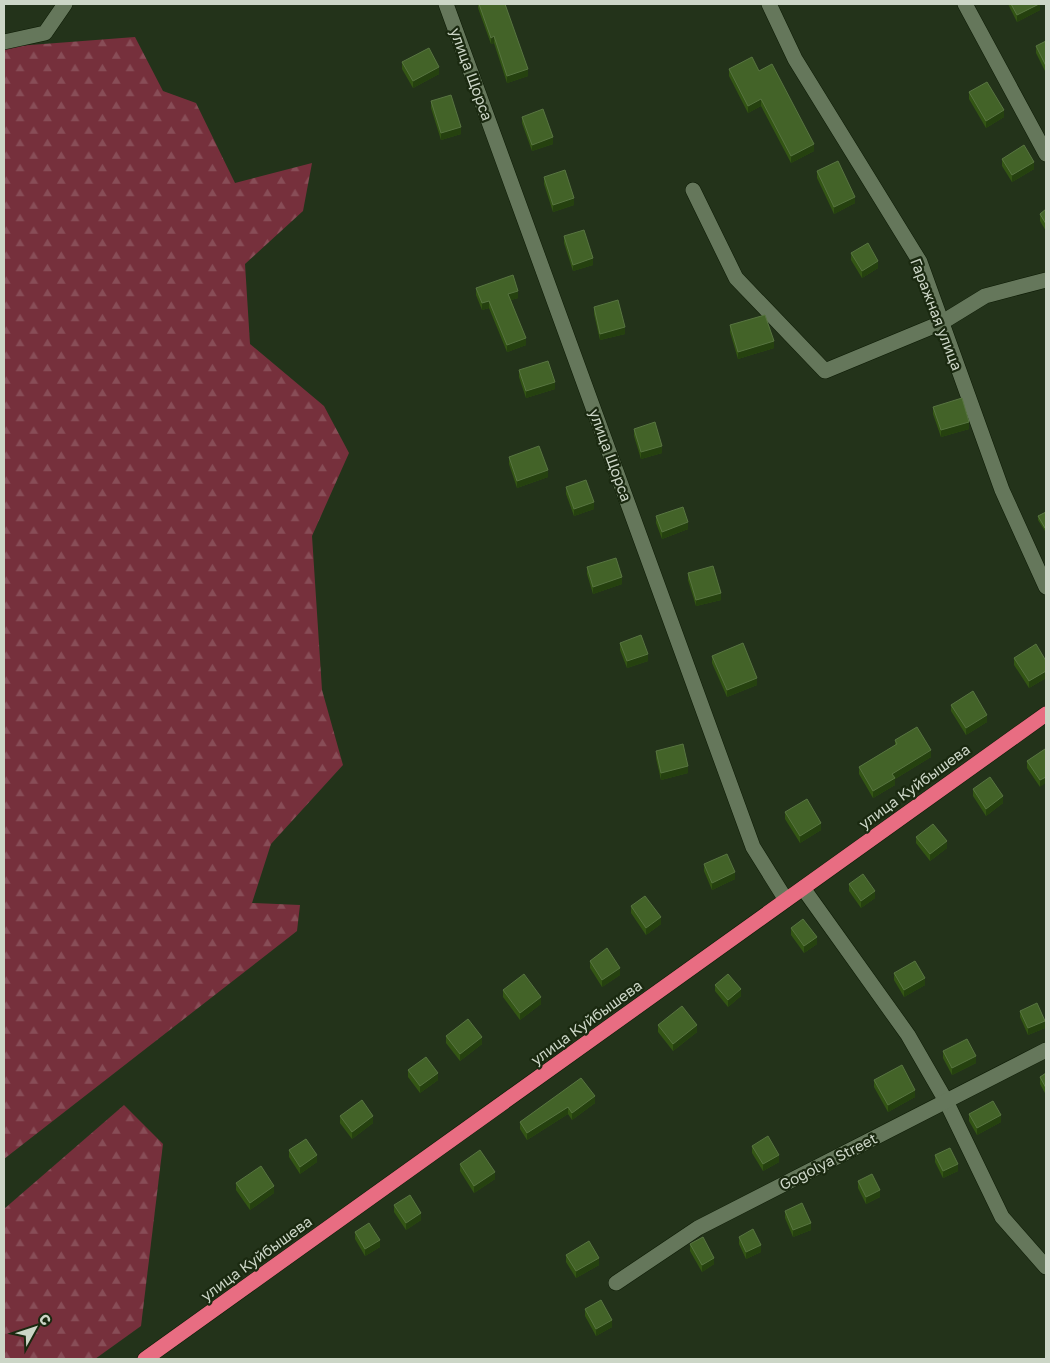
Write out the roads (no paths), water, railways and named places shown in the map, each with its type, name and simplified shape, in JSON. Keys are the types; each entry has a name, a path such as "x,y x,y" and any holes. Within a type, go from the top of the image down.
{"highway":[{"name":"улица Куйбышева","path":"146,1359 1046,714"}],"street":[{"path":"4,42 44,33 65,4"},
{"name":"улица Щорса","path":"446,4 753,847 786,900"},
{"name":"Гаражная улица","path":"769,4 795,59 920,262 1002,490 1046,587"},
{"path":"965,4 1046,154"},
{"path":"693,190 736,278 825,371 941,323 985,296 1046,280"},
{"path":"803,888 908,1034 946,1101 1002,1217 1046,1267"},
{"name":"Gogolya Street","path":"616,1283 698,1228 1046,1050"}]}
